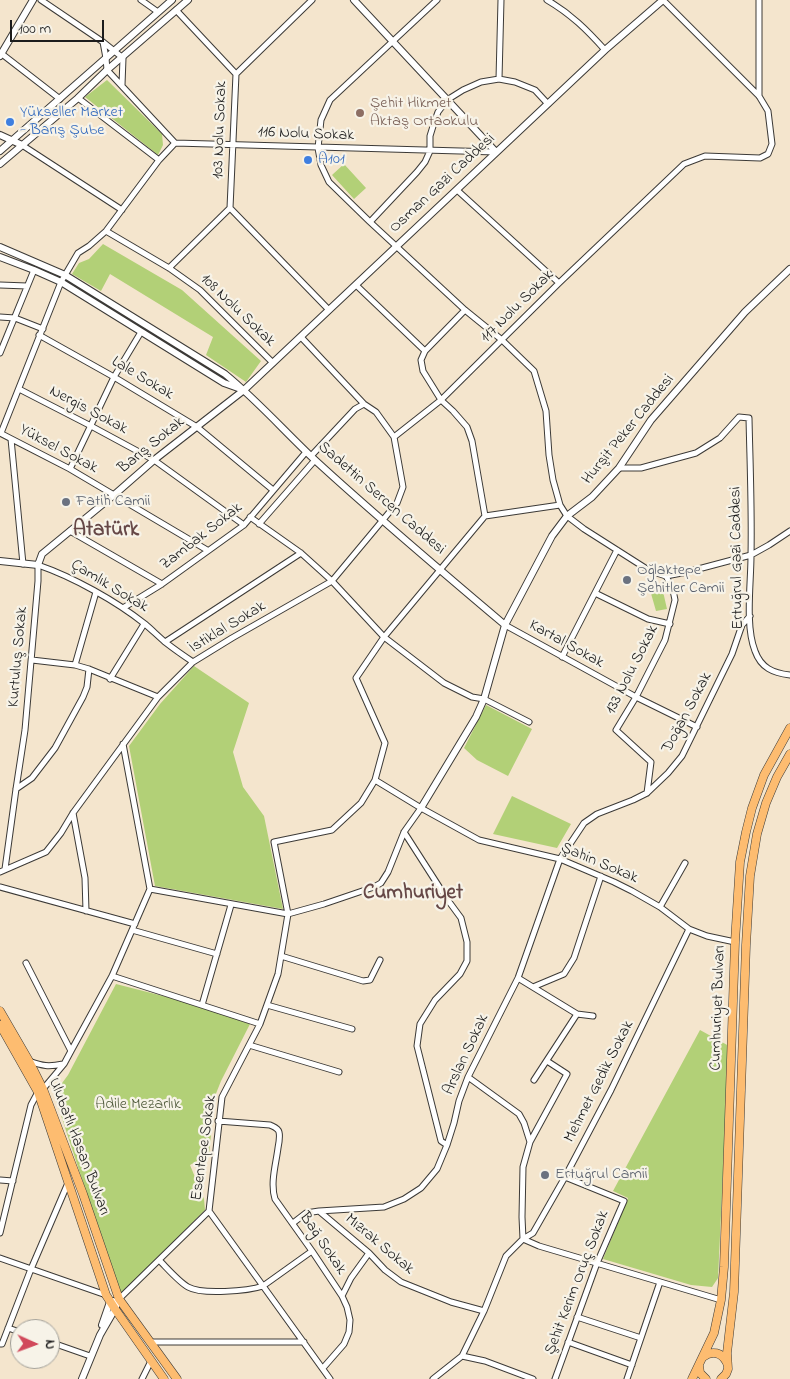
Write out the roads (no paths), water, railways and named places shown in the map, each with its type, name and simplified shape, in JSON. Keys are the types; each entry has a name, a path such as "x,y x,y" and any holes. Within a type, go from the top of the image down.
{"main road":[{"name":"Cumhuriyet Bulvarı","path":"692,1379 714,1333 721,1300 724,1267 735,942 740,869 752,808 764,775 790,728"},
{"name":"Cumhuriyet Bulvarı","path":"728,1364 727,1353 734,1292 750,876 757,834 766,803 777,777 790,754"},
{"name":"Ulubatlı Hasan Bulvarı","path":"0,1011 29,1061 83,1194 119,1299 177,1379"},
{"name":"Ulubatlı Hasan Bulvarı","path":"0,1025 40,1091 68,1183 108,1298 164,1379"},
{"path":"706,1379 700,1373 701,1361 710,1353 719,1353 726,1359 728,1364 726,1374 721,1379"}],"street":[{"path":"33,0 3,42 1,55 60,100"},
{"path":"41,0 103,42 123,58"},
{"path":"141,0 158,12"},
{"path":"0,152 172,0"},
{"path":"0,164 78,98 107,70 188,0"},
{"name":"103 Nolu Sokak","path":"230,208 236,74 312,0"},
{"path":"354,0 496,152"},
{"path":"437,0 330,100 320,120 318,148 321,165 329,182 465,310 502,340 534,371 546,411 553,480 560,505 566,516 650,571 666,576 751,555 790,531"},
{"path":"499,79 501,0"},
{"path":"548,0 583,25 605,50"},
{"path":"663,0 759,96"},
{"name":"Osman Gazi Caddesi","path":"244,390 605,50 663,0"},
{"path":"759,0 759,96"},
{"path":"176,10 236,74"},
{"path":"0,433 61,282 78,253 106,231 159,160 175,144 107,70 103,42"},
{"path":"122,85 123,58"},
{"path":"370,222 425,162 430,151 430,136 434,123 438,112 447,100 469,87 499,79 515,82 535,90 548,104"},
{"name":"117 Nolu Sokak","path":"394,437 441,400 559,283 684,164 705,156 760,158 768,154 772,144 768,111 759,96"},
{"path":"78,98 159,160"},
{"path":"0,135 22,146 122,210"},
{"name":"116 Nolu Sokak","path":"175,144 496,152"},
{"path":"457,190 559,283"},
{"path":"169,268 230,208 329,310"},
{"name":"108 Nolu Sokak","path":"106,231 169,268 200,290 273,363"},
{"name":"Sadettin Sercen Caddesi","path":"0,247 65,275 225,374 244,390 310,456 504,625"},
{"name":"Sadettin Sercen Caddesi","path":"0,257 61,282 224,383 244,390"},
{"path":"0,353 34,270"},
{"name":"Hurşit Peker Caddesi","path":"421,808 476,717 484,699 504,625 552,536 566,516 592,498 619,468 651,420 745,312 790,270"},
{"path":"0,285 27,286"},
{"path":"356,285 425,351"},
{"path":"465,310 425,351 422,360 423,370 441,400 454,411 467,427 472,440 484,516"},
{"path":"0,317 15,318 42,329"},
{"path":"70,470 114,376 141,332"},
{"name":"Lale Sokak","path":"39,336 114,376 197,427 274,490"},
{"path":"301,337 364,404 376,412 394,437 403,487 396,503 332,581"},
{"name":"Nergis Sokak","path":"19,389 154,460 244,525"},
{"name":"Barış Sokak","path":"38,565 42,554 154,460 244,390"},
{"path":"310,456 355,410 364,404"},
{"name":"Ertuğrul Gazi Caddesi","path":"619,468 641,468 696,452 720,438 738,417 749,418 750,616 752,639 755,651 767,669 779,674 790,675"},
{"name":"Yüksel Sokak","path":"0,433 70,470 207,550"},
{"path":"11,439 23,564"},
{"name":"Zambak Sokak","path":"122,608 162,584 244,525 274,490 310,456"},
{"name":"Zambak Sokak","path":"259,524 310,456"},
{"path":"288,914 274,842 332,830 361,803 375,780 385,744 356,678 384,636 484,516 560,505"},
{"path":"250,517 301,554 332,581 384,636 444,683 472,697 484,699 529,722"},
{"path":"70,531 162,584"},
{"path":"562,657 617,550"},
{"path":"165,642 301,554"},
{"name":"Çamlık Sokak","path":"0,561 38,565 55,571 96,592 122,608 193,662"},
{"name":"Kurtuluş Sokak","path":"3,871 25,730 38,565"},
{"name":"133 Nolu Sokak","path":"647,792 651,762 616,730 636,697 665,640 675,600 673,590 666,576"},
{"name":"İstiklal Sokak","path":"3,871 46,852 61,833 72,813 158,697 193,662 332,581"},
{"path":"75,665 96,592"},
{"path":"595,593 648,619 670,624"},
{"name":"Doğan Sokak","path":"560,859 584,823 597,814 633,800 647,792 682,756 732,654 742,625 750,616"},
{"path":"110,678 144,624"},
{"name":"Kartal Sokak","path":"504,625 636,697 697,727"},
{"path":"32,660 75,665 89,669 158,697"},
{"path":"16,789 32,778 55,748 83,697 87,687 89,669"},
{"path":"0,1233 32,1104 40,1091 64,1064 71,1052 112,976 150,890 123,744"},
{"name":"Şahin Sokak","path":"375,780 479,840 560,859 632,891 660,907 689,929 707,936 735,942"},
{"path":"150,890 288,914 324,904 381,883 388,872 404,832 421,808"},
{"path":"72,813 85,878 86,911"},
{"path":"404,832 461,918 468,942 467,961 460,974 435,1000 420,1024 417,1046 441,1140 447,1145"},
{"name":"Arslan Sokak","path":"319,1211 384,1207 404,1199 421,1188 437,1170 454,1123 458,1101 468,1077 518,978 560,859"},
{"path":"660,907 685,863"},
{"path":"533,987 564,974 574,958 601,876"},
{"path":"0,887 134,924"},
{"path":"202,1005 231,905"},
{"name":"Esentepe Sokak","path":"119,1299 209,1212 222,1097 260,1024 267,1005 278,974 288,914"},
{"name":"Mehmet Gedik Sokak","path":"462,1356 484,1311 506,1256 522,1238 533,1232 565,1177 689,929"},
{"path":"132,930 217,954"},
{"path":"281,956 363,981 370,980 380,960"},
{"path":"26,963 71,1052"},
{"path":"112,976 260,1024"},
{"path":"518,978 577,1014 593,1016"},
{"path":"267,1005 352,1029"},
{"path":"534,1080 577,1014"},
{"path":"249,1045 339,1072"},
{"path":"547,1060 567,1074 530,1142 524,1167 522,1238 539,1246 721,1300"},
{"path":"29,1061 48,1067 64,1064"},
{"path":"468,1077 519,1114 530,1142"},
{"name":"Bağ Sokak","path":"218,1121 270,1125 279,1132 273,1183 275,1199 342,1296 350,1320 349,1332 344,1344 322,1368"},
{"name":"Şehit Kerim Oruç Sokak","path":"555,1379 597,1263 624,1201 565,1177"},
{"path":"0,1180 13,1181"},
{"path":"1,1344 68,1183"},
{"path":"293,1223 306,1213 319,1211"},
{"name":"Mızrak Sokak","path":"319,1211 401,1282 451,1302 484,1311"},
{"path":"209,1212 330,1379"},
{"path":"159,1260 188,1287 205,1292 254,1289 263,1286 312,1251"},
{"path":"342,1296 351,1278 369,1253"},
{"path":"0,1258 108,1298 119,1299 90,1356 82,1379"},
{"path":"628,1379 660,1282"},
{"path":"100,1335 108,1298"},
{"path":"577,1316 641,1338"},
{"path":"149,1342 304,1342"},
{"path":"568,1342 632,1364"},
{"path":"60,1346 90,1356"},
{"path":"433,1379 462,1356 486,1361 533,1379"},
{"path":"142,1379 151,1361"}],"place":[{"name":"Şehit Hikmet Aktaş Ortaokulu","path":"360,113"},
{"name":"Yükseller Market - Barış Şube","path":"10,122"},
{"name":"A101","path":"308,160"},
{"name":"Fatih Camii","path":"66,502"},
{"name":"Oğlaktepe Şehitler Camii","path":"627,580"},
{"name":"Ertuğrul Camii","path":"545,1175"}],"district":[{"name":"Atatürk","path":"106,532"},
{"name":"Cumhuriyet","path":"413,895"}],"park label":[{"name":"Adile Mezarlık","path":"138,1105"}]}
